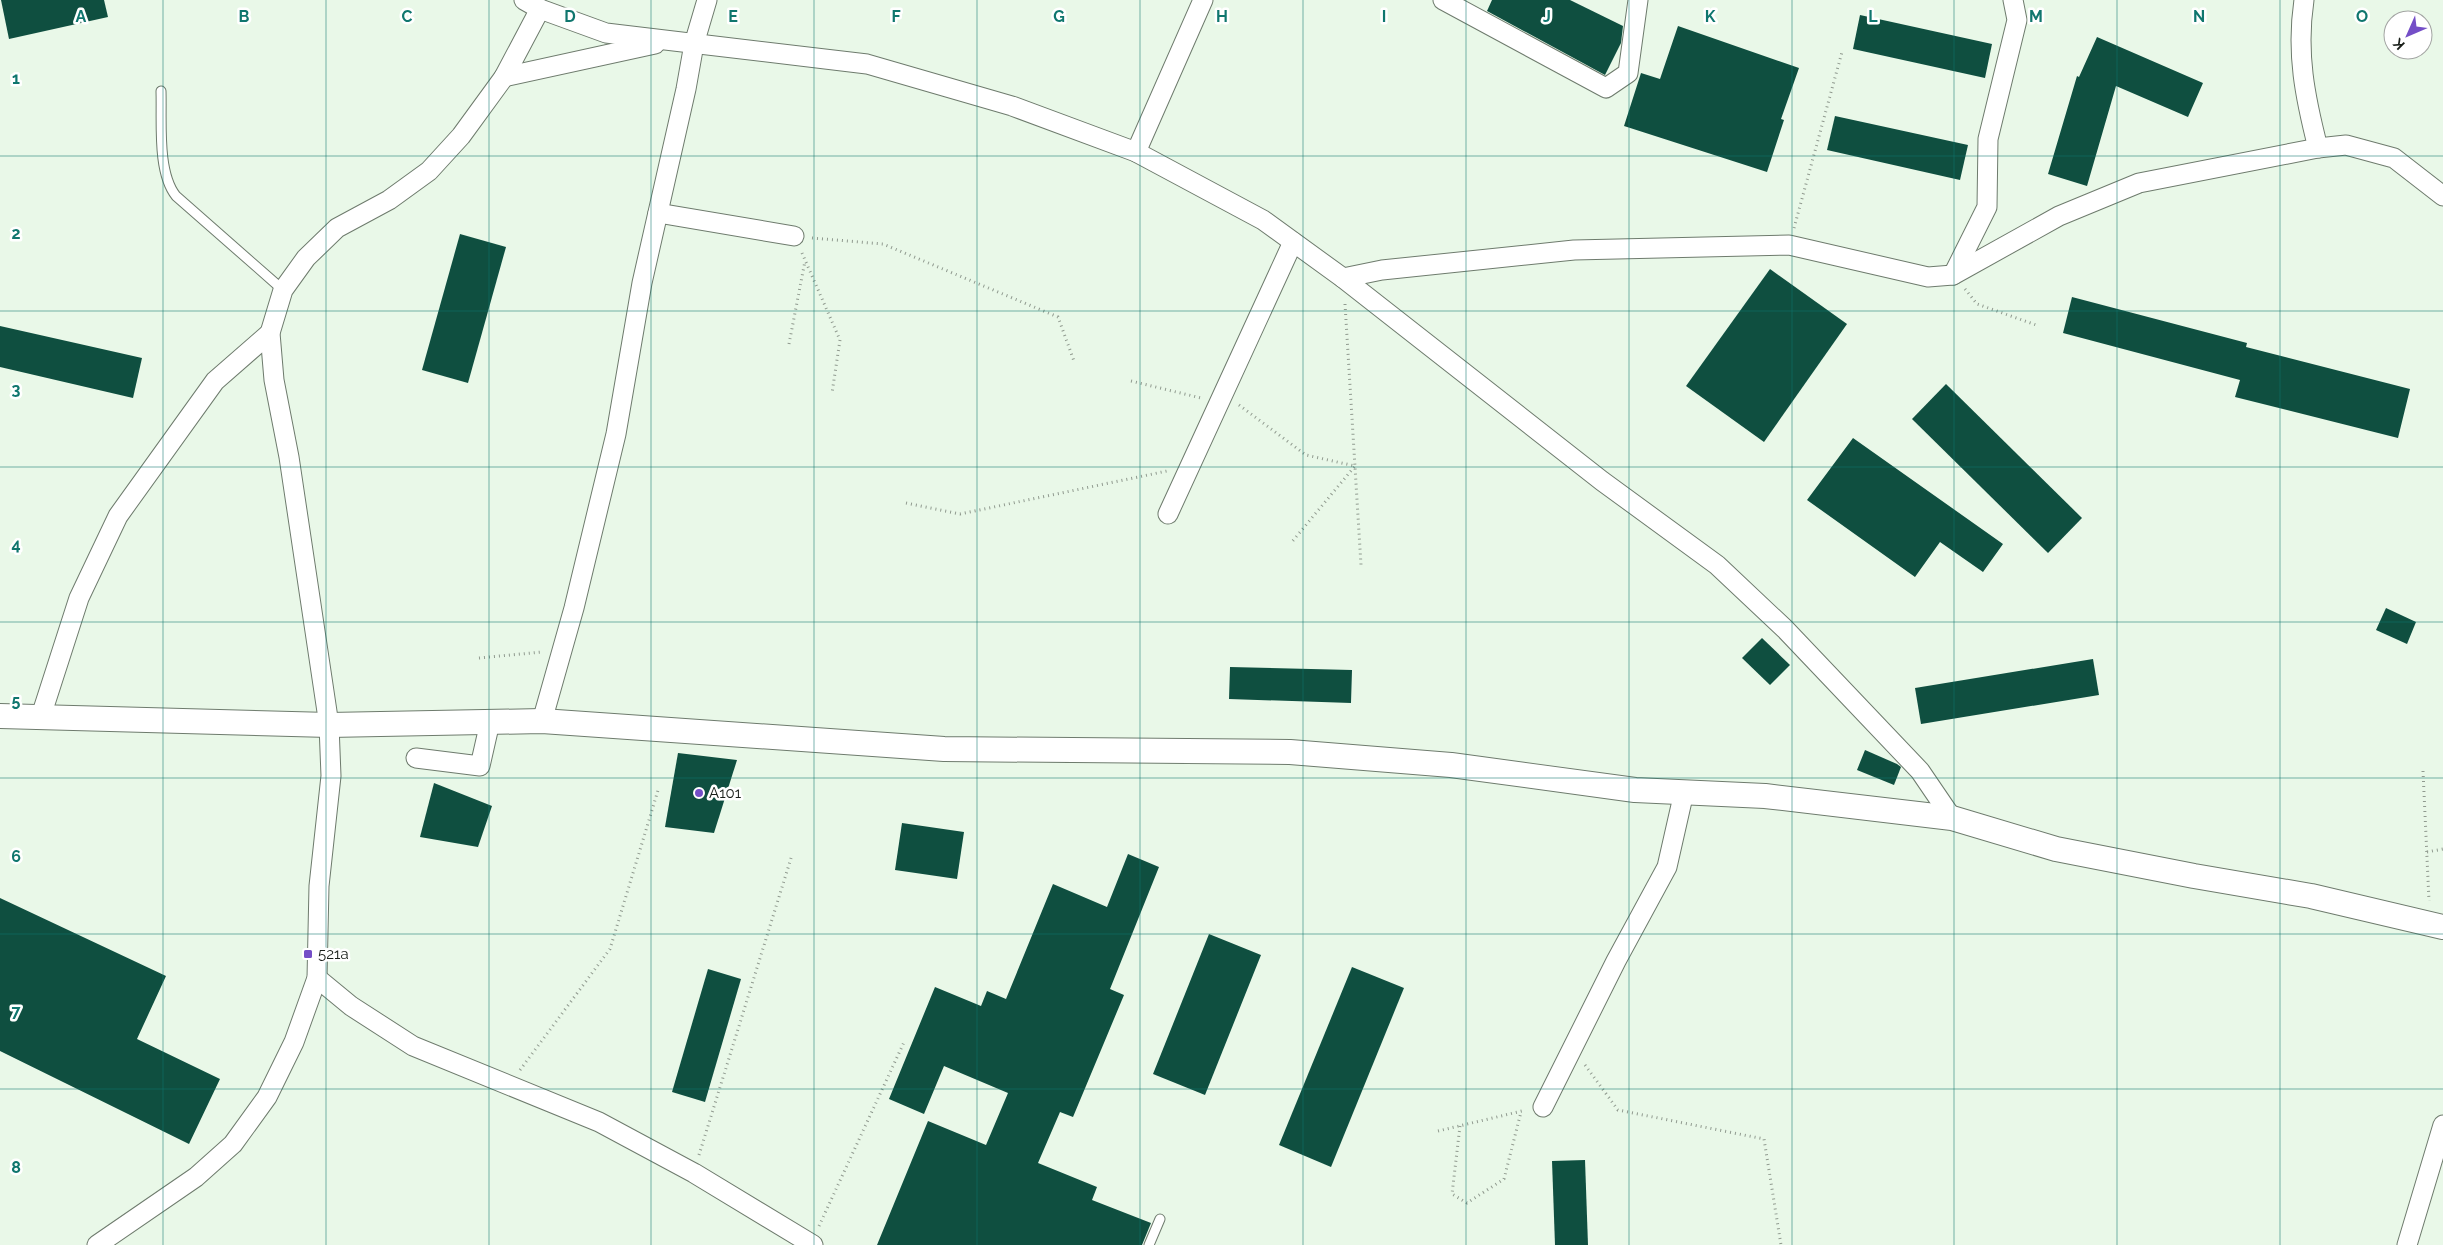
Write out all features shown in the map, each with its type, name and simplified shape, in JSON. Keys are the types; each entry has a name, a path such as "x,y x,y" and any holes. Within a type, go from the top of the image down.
{"street":[{"path":"542,721 562,650 616,434 642,283 694,44 707,0"},
{"path":"1136,152 1203,0"},
{"path":"1443,0 1606,88 1628,73 1638,0"},
{"path":"1953,275 1987,207 1988,139 2017,20 2014,0"},
{"path":"2304,0 2300,28 2304,92 2318,148"},
{"path":"97,1245 196,1176 233,1144 267,1097 294,1042 317,978 319,886 331,776 329,725 289,458 274,380 270,333 283,290 306,258 337,228 389,200 429,171 461,136 504,77 532,5 606,33 867,64 1012,106 1136,152 1264,220 1343,278 1602,481 1717,565 1785,629 1920,771 1952,818"},
{"path":"504,77 668,41"},
{"path":"1343,278 1382,270 1574,250 1790,245 1928,277 1953,275 2059,216 2139,183 2318,148 2346,145 2394,158 2443,196"},
{"path":"658,214 794,236"},
{"path":"1168,514 1293,242"},
{"path":"41,716 79,598 118,516 215,381 270,333"},
{"path":"0,716 329,725 542,721 944,749 1290,752 1451,765 1634,790 1765,796 1952,818 2056,849 2310,896 2436,926"},
{"path":"416,758 480,766 490,722"},
{"path":"1543,1107 1667,866 1684,792"},
{"path":"317,978 351,1006 413,1046 599,1122 694,1173 812,1244"},
{"path":"2407,1245 2443,1124"}],"lane":[{"path":"161,91 165,172 170,189 283,290"},
{"path":"1150,1245 1160,1219"}],"path":[{"path":"1790,245 1842,52"},
{"path":"832,394 840,340 794,236 883,244 1058,317 1074,361"},
{"path":"789,344 805,260"},
{"path":"1953,275 1978,304 2039,326"},
{"path":"1343,278 1361,564"},
{"path":"1131,381 1221,398 1306,455 1355,466"},
{"path":"1291,544 1355,466"},
{"path":"906,503 960,514 1189,467"},
{"path":"479,658 562,650"},
{"path":"2423,770 2427,852 2436,926"},
{"path":"509,1085 610,949 659,788"},
{"path":"2427,852 2443,849"},
{"path":"694,1173 792,855"},
{"path":"812,1244 905,1040"},
{"path":"1572,1048 1618,1110 1764,1139 1781,1245"},
{"path":"1438,1131 1543,1107"},
{"path":"1460,1126 1452,1194 1467,1203 1504,1179 1521,1112"}],"building":[{"path":"1,0 104,0 108,17 9,39"},
{"path":"1492,0 1570,0 1623,26 1621,43 1605,75 1487,11"},
{"path":"1860,15 1992,44 1985,78 1853,49"},
{"path":"1678,26 1799,68 1781,119 1784,120 1767,172 1624,126 1641,73 1660,79"},
{"path":"2097,37 2203,83 2188,117 2116,86 2087,186 2048,174 2077,76 2079,77"},
{"path":"1835,116 1968,145 1960,180 1827,150"},
{"path":"460,234 506,247 468,383 422,370"},
{"path":"1770,269 1847,324 1764,442 1686,386"},
{"path":"2072,297 2247,343 2246,347 2410,389 2398,438 2235,397 2240,380 2063,333"},
{"path":"0,326 142,358 133,398 0,367"},
{"path":"1946,384 2082,518 2048,553 1912,419"},
{"path":"1853,438 2003,544 1983,572 1940,542 1915,577 1807,500"},
{"path":"2386,608 2416,622 2407,644 2376,630"},
{"path":"1762,638 1790,665 1770,685 1742,658"},
{"path":"2093,659 2099,695 1921,724 1915,688"},
{"path":"1230,667 1352,670 1351,703 1229,699"},
{"path":"1865,750 1901,767 1894,785 1857,770"},
{"name":"A101","path":"678,753 737,760 714,833 665,827"},
{"path":"434,783 492,806 478,847 420,837"},
{"path":"902,823 964,832 957,879 895,870"},
{"path":"1128,854 1159,867 1110,989 1124,995 1073,1117 1060,1112 1038,1163 1097,1187 1092,1200 1151,1223 1142,1245 877,1245 928,1121 986,1145 1008,1093 944,1066 924,1114 889,1099 935,987 981,1006 987,991 1006,999 1053,884 1107,907"},
{"path":"0,898 166,976 137,1039 220,1079 189,1144 0,1051"},
{"path":"1209,934 1261,955 1205,1095 1153,1074"},
{"path":"1352,967 1404,988 1331,1167 1279,1145"},
{"path":"708,969 741,979 705,1102 672,1092"},
{"path":"1585,1160 1588,1245 1555,1245 1552,1161"}],"place":[{"name":"A101","path":"699,793"},
{"name":"521a","path":"308,954"}]}
